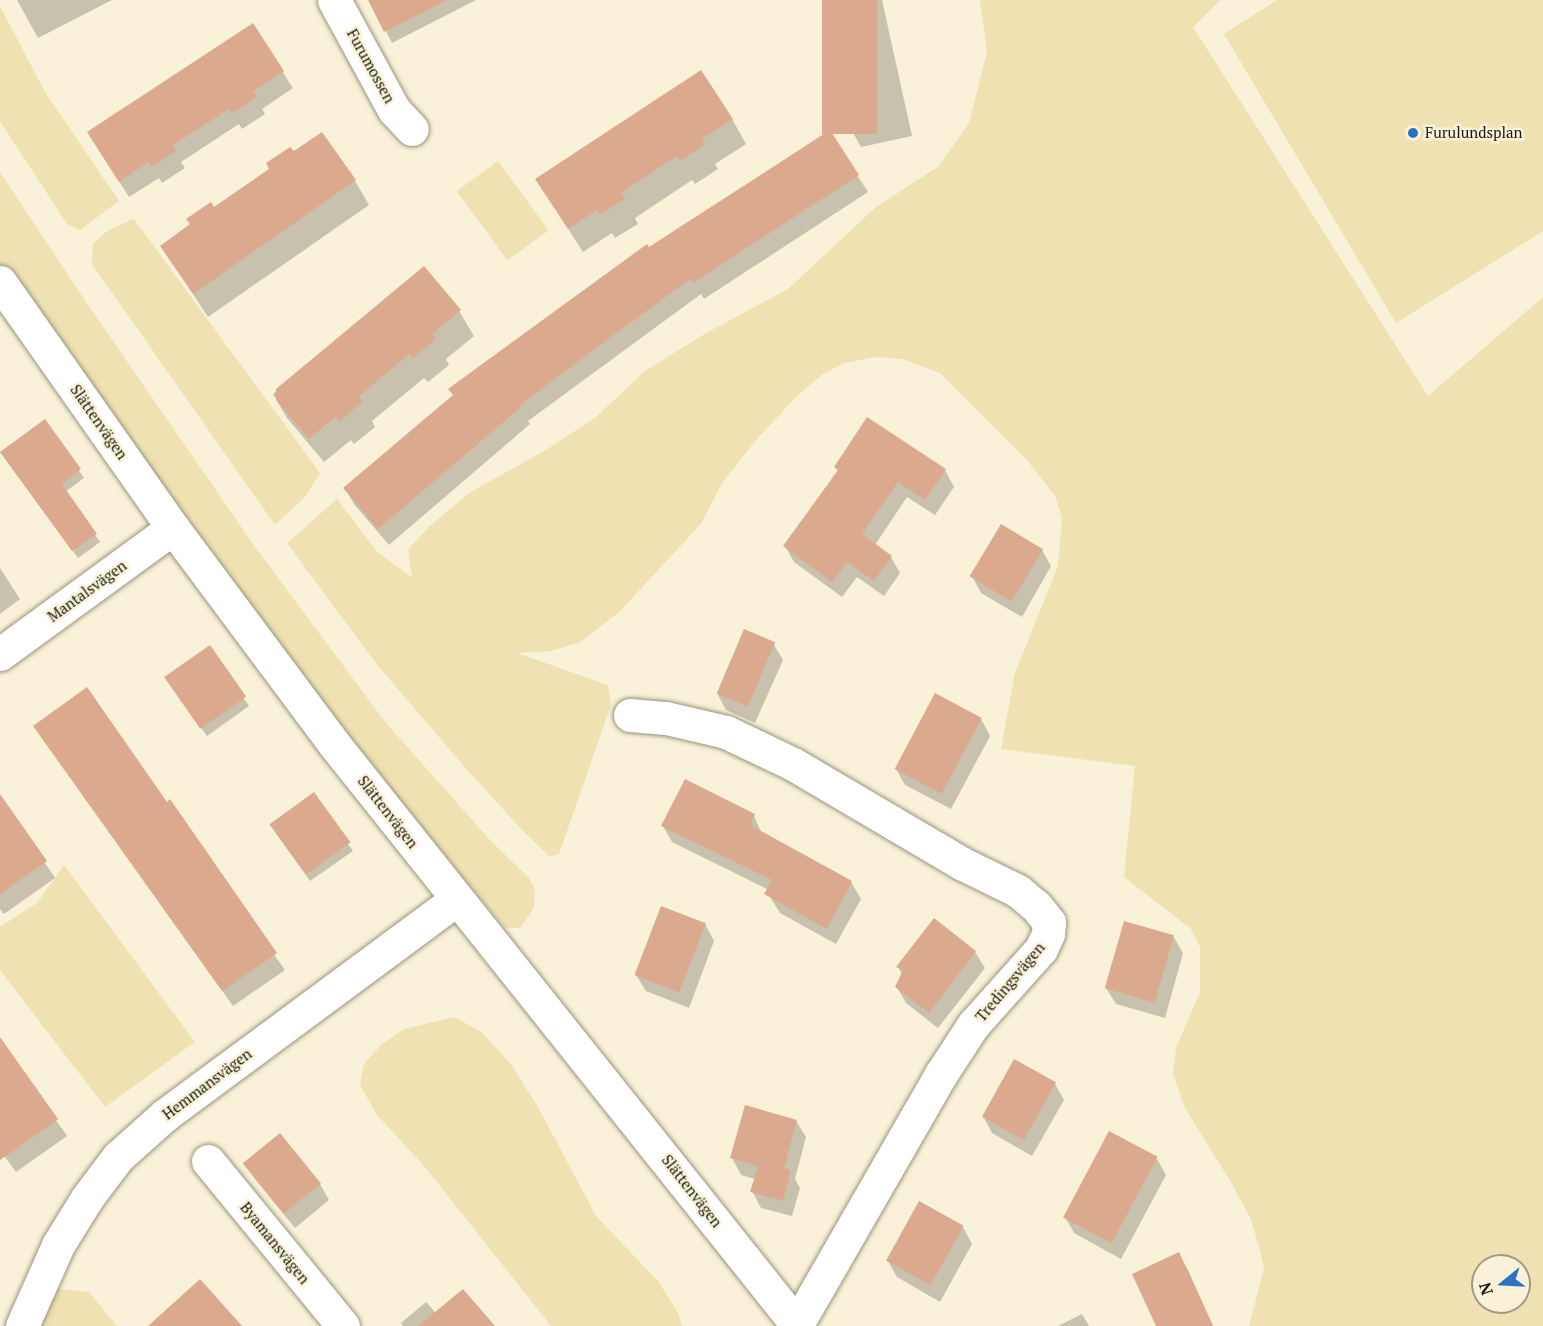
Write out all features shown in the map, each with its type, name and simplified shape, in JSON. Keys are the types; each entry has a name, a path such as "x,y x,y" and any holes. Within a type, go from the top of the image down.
{"street":[{"name":"Furumossen","path":"334,0 394,110 412,129"},
{"name":"Slättenvägen","path":"0,282 173,528 334,744 797,1326"},
{"name":"Mantalsvägen","path":"0,654 173,528"},
{"name":"Tredingsvägen","path":"630,715 666,718 726,732 793,764 963,864 1018,891 1036,906 1049,922 1048,934 1041,949 973,1025 941,1074 797,1326"},
{"name":"Hemmansvägen","path":"22,1326 58,1245 87,1198 118,1157 165,1115 457,899"},
{"name":"Byamansvägen","path":"208,1161 343,1326"}],"shaded area":[{"path":"980,0 1220,0 1193,27 1428,396 1543,297 1543,1326 1249,1326 1264,1268 1259,1246 1250,1217 1185,1108 1173,1074 1176,1048 1200,992 1200,947 1191,929 1124,877 1135,766 1001,749 1015,673 1058,566 1062,518 1055,496 1026,459 940,373 902,359 877,357 844,363 823,374 798,395 757,439 722,483 701,524 618,613 580,642 551,651 517,653 608,685 611,705 559,854 550,857 461,763 378,666 287,543 337,499 377,552 412,577 408,549 430,526 469,493 546,450 596,417 645,371 706,333 788,289 876,207 939,166 969,123 987,52"},
{"name":"Furulundsplan","path":"1277,0 1543,0 1543,231 1396,323 1224,34"},
{"path":"0,6 45,92 119,201 80,230 67,224 0,121"},
{"path":"498,161 549,231 507,261 457,191"},
{"path":"0,172 82,296 255,547 386,723 491,841 529,878 535,890 534,908 520,928 505,928 336,724 224,567 21,297 0,265"},
{"path":"134,219 320,473 305,497 275,525 92,264 93,244 107,231"},
{"path":"64,865 195,1042 105,1107 0,970 0,927 37,903"},
{"path":"454,1017 482,1032 512,1066 538,1107 596,1216 658,1281 678,1313 682,1326 551,1326 425,1167 377,1115 360,1085 364,1064 381,1045 404,1029"},
{"path":"59,1289 89,1292 117,1326 41,1326 42,1312"}],"building":[{"path":"368,0 447,0 384,32"},
{"path":"822,0 877,0 877,134 822,134"},
{"path":"253,23 284,71 253,92 257,97 231,114 229,109 173,145 176,151 151,167 148,162 119,182 87,132"},
{"path":"701,70 733,119 702,139 705,144 680,161 677,156 621,193 625,199 600,214 597,210 568,229 535,179"},
{"path":"830,130 859,175 693,283 690,279 604,342 520,405 521,407 378,529 343,488 453,395 448,389 647,244 649,247"},
{"path":"322,132 356,180 193,294 160,246 190,224 186,219 211,202 214,207 269,169 266,163 290,147 294,151"},
{"path":"424,266 461,310 432,334 436,339 413,358 409,354 358,397 363,401 340,421 336,416 309,439 276,400 276,389"},
{"path":"867,417 946,469 925,500 898,482 862,534 892,556 874,581 847,562 832,582 783,546 838,470 834,467"},
{"path":"45,419 81,469 62,484 97,534 72,551 0,452"},
{"path":"1001,524 1043,549 1012,602 970,576"},
{"path":"744,629 775,642 748,707 717,693"},
{"path":"210,645 246,697 200,729 164,677"},
{"path":"87,687 167,802 170,799 277,953 222,991 33,726"},
{"path":"935,693 982,718 941,794 895,769"},
{"path":"685,779 755,814 750,825 852,881 827,929 764,894 772,880 661,826"},
{"path":"314,792 350,842 306,874 270,824"},
{"path":"0,794 47,861 0,894"},
{"path":"661,906 706,923 679,992 634,975"},
{"path":"934,918 976,951 929,1013 895,987 903,970 896,967"},
{"path":"1124,921 1174,935 1155,1003 1105,988"},
{"path":"0,1037 58,1119 0,1160"},
{"path":"1014,1059 1056,1082 1024,1140 982,1117"},
{"path":"745,1105 797,1120 784,1168 791,1170 783,1201 750,1192 758,1166 730,1158"},
{"path":"1109,1131 1158,1157 1112,1243 1063,1218"},
{"path":"280,1133 321,1184 284,1214 243,1163"},
{"path":"919,1201 964,1226 931,1285 886,1260"},
{"path":"1179,1252 1213,1326 1156,1326 1132,1274"},
{"path":"200,1279 242,1326 148,1326"},
{"path":"463,1289 495,1326 418,1326"}],"place":[{"name":"Furulundsplan","path":"1413,133"}]}
